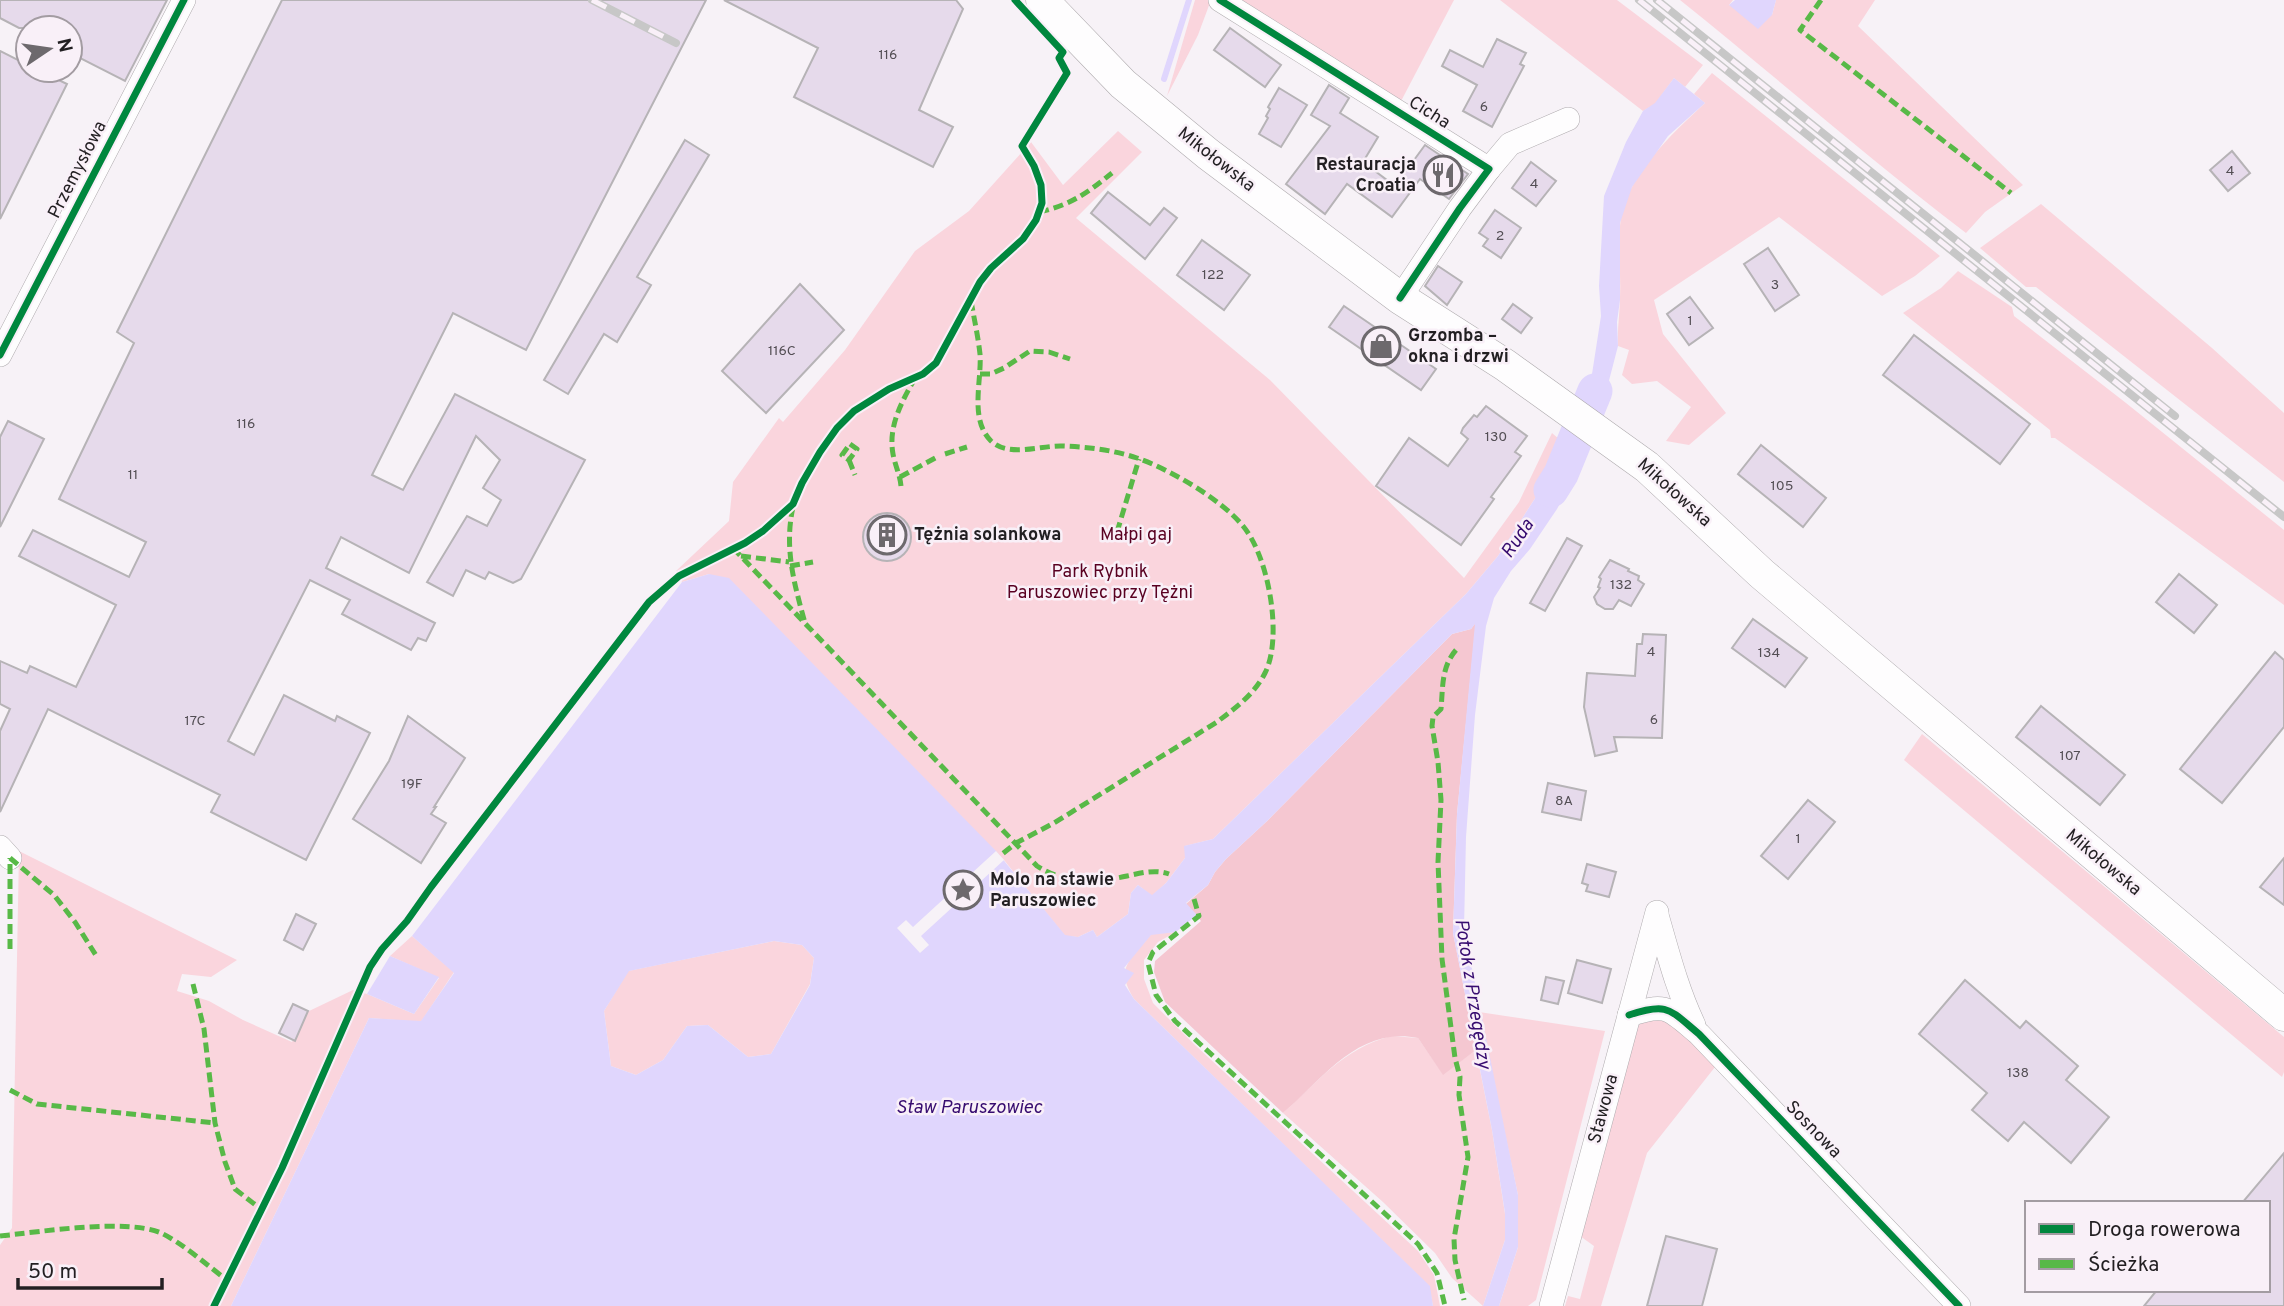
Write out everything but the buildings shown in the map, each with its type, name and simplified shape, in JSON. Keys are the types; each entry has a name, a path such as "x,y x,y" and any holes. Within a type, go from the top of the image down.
{"main road":[{"name":"Mikołowska","path":"1042,0 1110,71 1164,120 1400,298 1564,406 1662,481 1762,574 2284,1015"}],"street":[{"name":"Przemysłowa","path":"0,355 184,0"},
{"name":"Cicha","path":"1220,0 1489,169"},
{"path":"1400,298 1460,208 1510,144 1568,118"},
{"name":"Stawowa","path":"1551,1306 1657,912 1676,1006"},
{"name":"Sosnowa","path":"1640,973 1676,1006 1699,1034 1959,1306"},
{"path":"1629,1015 1654,1007 1676,1006"}],"green space":[{"path":"1195,0 1211,0 1198,35 1167,96"},
{"path":"1232,0 1454,0 1399,105"},
{"path":"1500,0 1617,0 1703,65 1685,87 1674,78 1655,104 1643,111"},
{"path":"1680,0 1733,0 1729,5 1772,15 1776,0 1875,0 1858,26 2023,185 1985,212 1966,233"},
{"path":"1712,73 1940,256 1915,276 1882,296 1779,217 1654,300 1663,334 1726,413 1689,445 1666,441 1691,407 1657,381 1632,384 1622,375 1629,350 1618,346 1620,226 1623,208 1640,174 1664,143 1705,103 1694,94"},
{"name":"Park Rybnik Paruszowiec przy Tężni","path":"1118,131 1142,152 1076,218 1270,380 1464,578 1519,502 1552,433 1568,447 1498,556 1466,594 1213,839 1185,846 1185,858 1152,896 1138,885 1131,893 1128,914 1097,937 1093,930 1078,937 1065,936 1004,860 709,574 682,582 676,571 729,521 733,482 779,418 783,422 845,350 915,251 969,211 1031,142 1063,185"},
{"path":"2041,204 2212,348 2284,413 2284,482 2036,287 2026,287 1980,248"},
{"path":"1958,271 2012,307 2014,316 2284,530 2284,605 2055,438 2051,438 2050,430 1903,313 1941,288"},
{"path":"1922,734 2284,1037 2282,1077 1904,760"},
{"path":"19,851 237,960 211,977 182,974 177,991 209,1001 292,1042 307,1012 353,990 414,1014 439,978 390,956 412,936 454,972 421,1022 369,1018 231,1306 0,1306 0,1245 12,1228"},
{"path":"1176,932 1158,942 1144,960 1144,979 1153,1003 1418,1251 1434,1275 1440,1306 1433,1306 1429,1286 1134,999 1125,979 1128,964 1151,934"},
{"path":"774,941 802,945 814,958 810,984 771,1054 748,1057 708,1025 687,1026 663,1060 636,1075 611,1066 604,1011 628,971"},
{"path":"1479,1012 1605,1031 1536,1300 1528,1306 1499,1306 1518,1247 1518,1195"},
{"path":"1645,1019 1668,1019 1715,1067 1647,1153 1601,1306 1565,1306 1568,1296 1580,1299 1594,1246 1580,1236 1637,1027"},
{"path":"1391,1036 1418,1038 1443,1074 1476,1050 1505,1214 1505,1240 1483,1306 1452,1278 1435,1253 1383,1202 1283,1113 1345,1058 1358,1049"}],"shaded area":[{"path":"1476,622 1457,814 1453,933 1476,1050 1443,1075 1418,1038 1397,1036 1377,1040 1359,1047 1343,1058 1283,1113 1165,1002 1154,972 1155,961 1201,921 1186,904 1208,885 1226,859 1452,634 1471,629"}],"water":[{"path":"1735,0 1776,0 1772,15 1758,29 1729,5"},
{"path":"1674,78 1705,103 1668,136 1632,187 1620,223 1618,346 1599,419 1581,405 1592,374 1601,316 1599,286 1604,196 1626,142 1643,111 1655,103"},
{"name":"Staw Paruszowiec","path":"1568,447 1584,459 1557,509 1494,598 1486,626 1475,715 1466,837 1464,929 1518,1195 1518,1247 1499,1306 1483,1306 1505,1240 1505,1213 1492,1130 1453,933 1457,814 1475,624 1471,629 1452,634 1226,859 1208,885 1186,903 1197,915 1176,932 1151,935 1124,968 1134,973 1125,985 1134,999 1430,1286 1433,1306 231,1306 369,1018 421,1021 454,973 412,936 682,582 709,574 729,578 996,851 1065,935 1078,937 1093,930 1097,937 1128,914 1131,893 1138,885 1152,895 1166,883 1185,858 1184,846 1213,839 1466,594 1498,556","holes":["774,941 802,945 814,958 810,985 771,1054 748,1057 708,1025 687,1026 663,1060 636,1075 611,1066 604,1011 629,971"]},
{"path":"390,956 439,977 414,1014 367,994"}],"pier":[{"name":"Molo na stawie Paruszowiec","path":"996,851 1004,860 921,936 929,945 920,953 897,928 906,920 913,927"}],"waterway":[{"path":"1164,79 1189,0"},
{"name":"Ruda","path":"1551,490 1561,474 1595,391"}],"railway":[{"path":"592,0 676,43"},
{"path":"1639,0 2284,517"},
{"path":"1657,0 2175,416"}],"marked path":[{"path":"1821,0 1800,30 2011,193"},
{"path":"1039,212 1078,197 1112,173"},
{"path":"971,301 980,354 978,411 984,432 991,441 998,446 1016,450 1063,446 1119,453 1150,463 1194,486 1233,516 1252,540 1266,577 1273,619 1273,640 1265,673 1250,694 1237,706 1217,722 1054,823 1016,843 1001,855"},
{"path":"980,374 991,374 1030,351 1049,352 1070,359"},
{"path":"901,486 893,454 892,434 900,406 914,380"},
{"path":"850,444 857,449 849,460 842,455 850,444"},
{"path":"945,454 967,447"},
{"path":"900,477 939,456"},
{"path":"1117,532 1139,459"},
{"path":"849,460 855,475"},
{"path":"793,507 790,551 805,623"},
{"path":"733,548 1037,866 1058,876 1080,880 1103,880 1148,872 1169,874"},
{"path":"741,556 789,562"},
{"path":"790,566 813,562"},
{"path":"1456,650 1445,671 1441,709 1433,717 1432,726 1441,800 1438,862 1442,959 1460,1077 1459,1095 1468,1157 1454,1239 1455,1260 1464,1300"},
{"path":"10,858 54,895 97,957"},
{"path":"10,858 10,949"},
{"path":"1194,899 1199,916 1153,952 1148,963 1156,995 1175,1021 1418,1244 1437,1273 1445,1306"},
{"path":"193,984 204,1029 215,1123 225,1162 235,1189 262,1210"},
{"path":"10,1090 37,1104 215,1123"},
{"path":"0,1236 82,1227 146,1229 161,1233 177,1242 227,1280"}],"cycle path":[{"path":"0,355 184,0"},
{"path":"214,1306 282,1168 370,967 382,949 407,921 649,602 679,576 763,531 793,504 820,452 837,428 854,411 889,389 923,374 936,363 980,282 991,268 1023,239 1036,220 1042,203 1041,185 1022,146 1067,73 1059,58 1063,52 1015,0"},
{"path":"1220,0 1489,169 1400,298"},
{"path":"1629,1015 1652,1009 1667,1010 1699,1034 1959,1306"}],"place":[{"name":"Restauracja Croatia","path":"1443,175"},
{"name":"Grzomba – okna i drzwi","path":"1381,346"},
{"name":"Tężnia solankowa","path":"887,535"},
{"name":"Molo na stawie Paruszowiec","path":"963,890"}],"park label":[{"name":"Małpi gaj","path":"1136,535"}],"water label":[{"name":"Potok z Przegędzy","path":"1472,994"}]}
